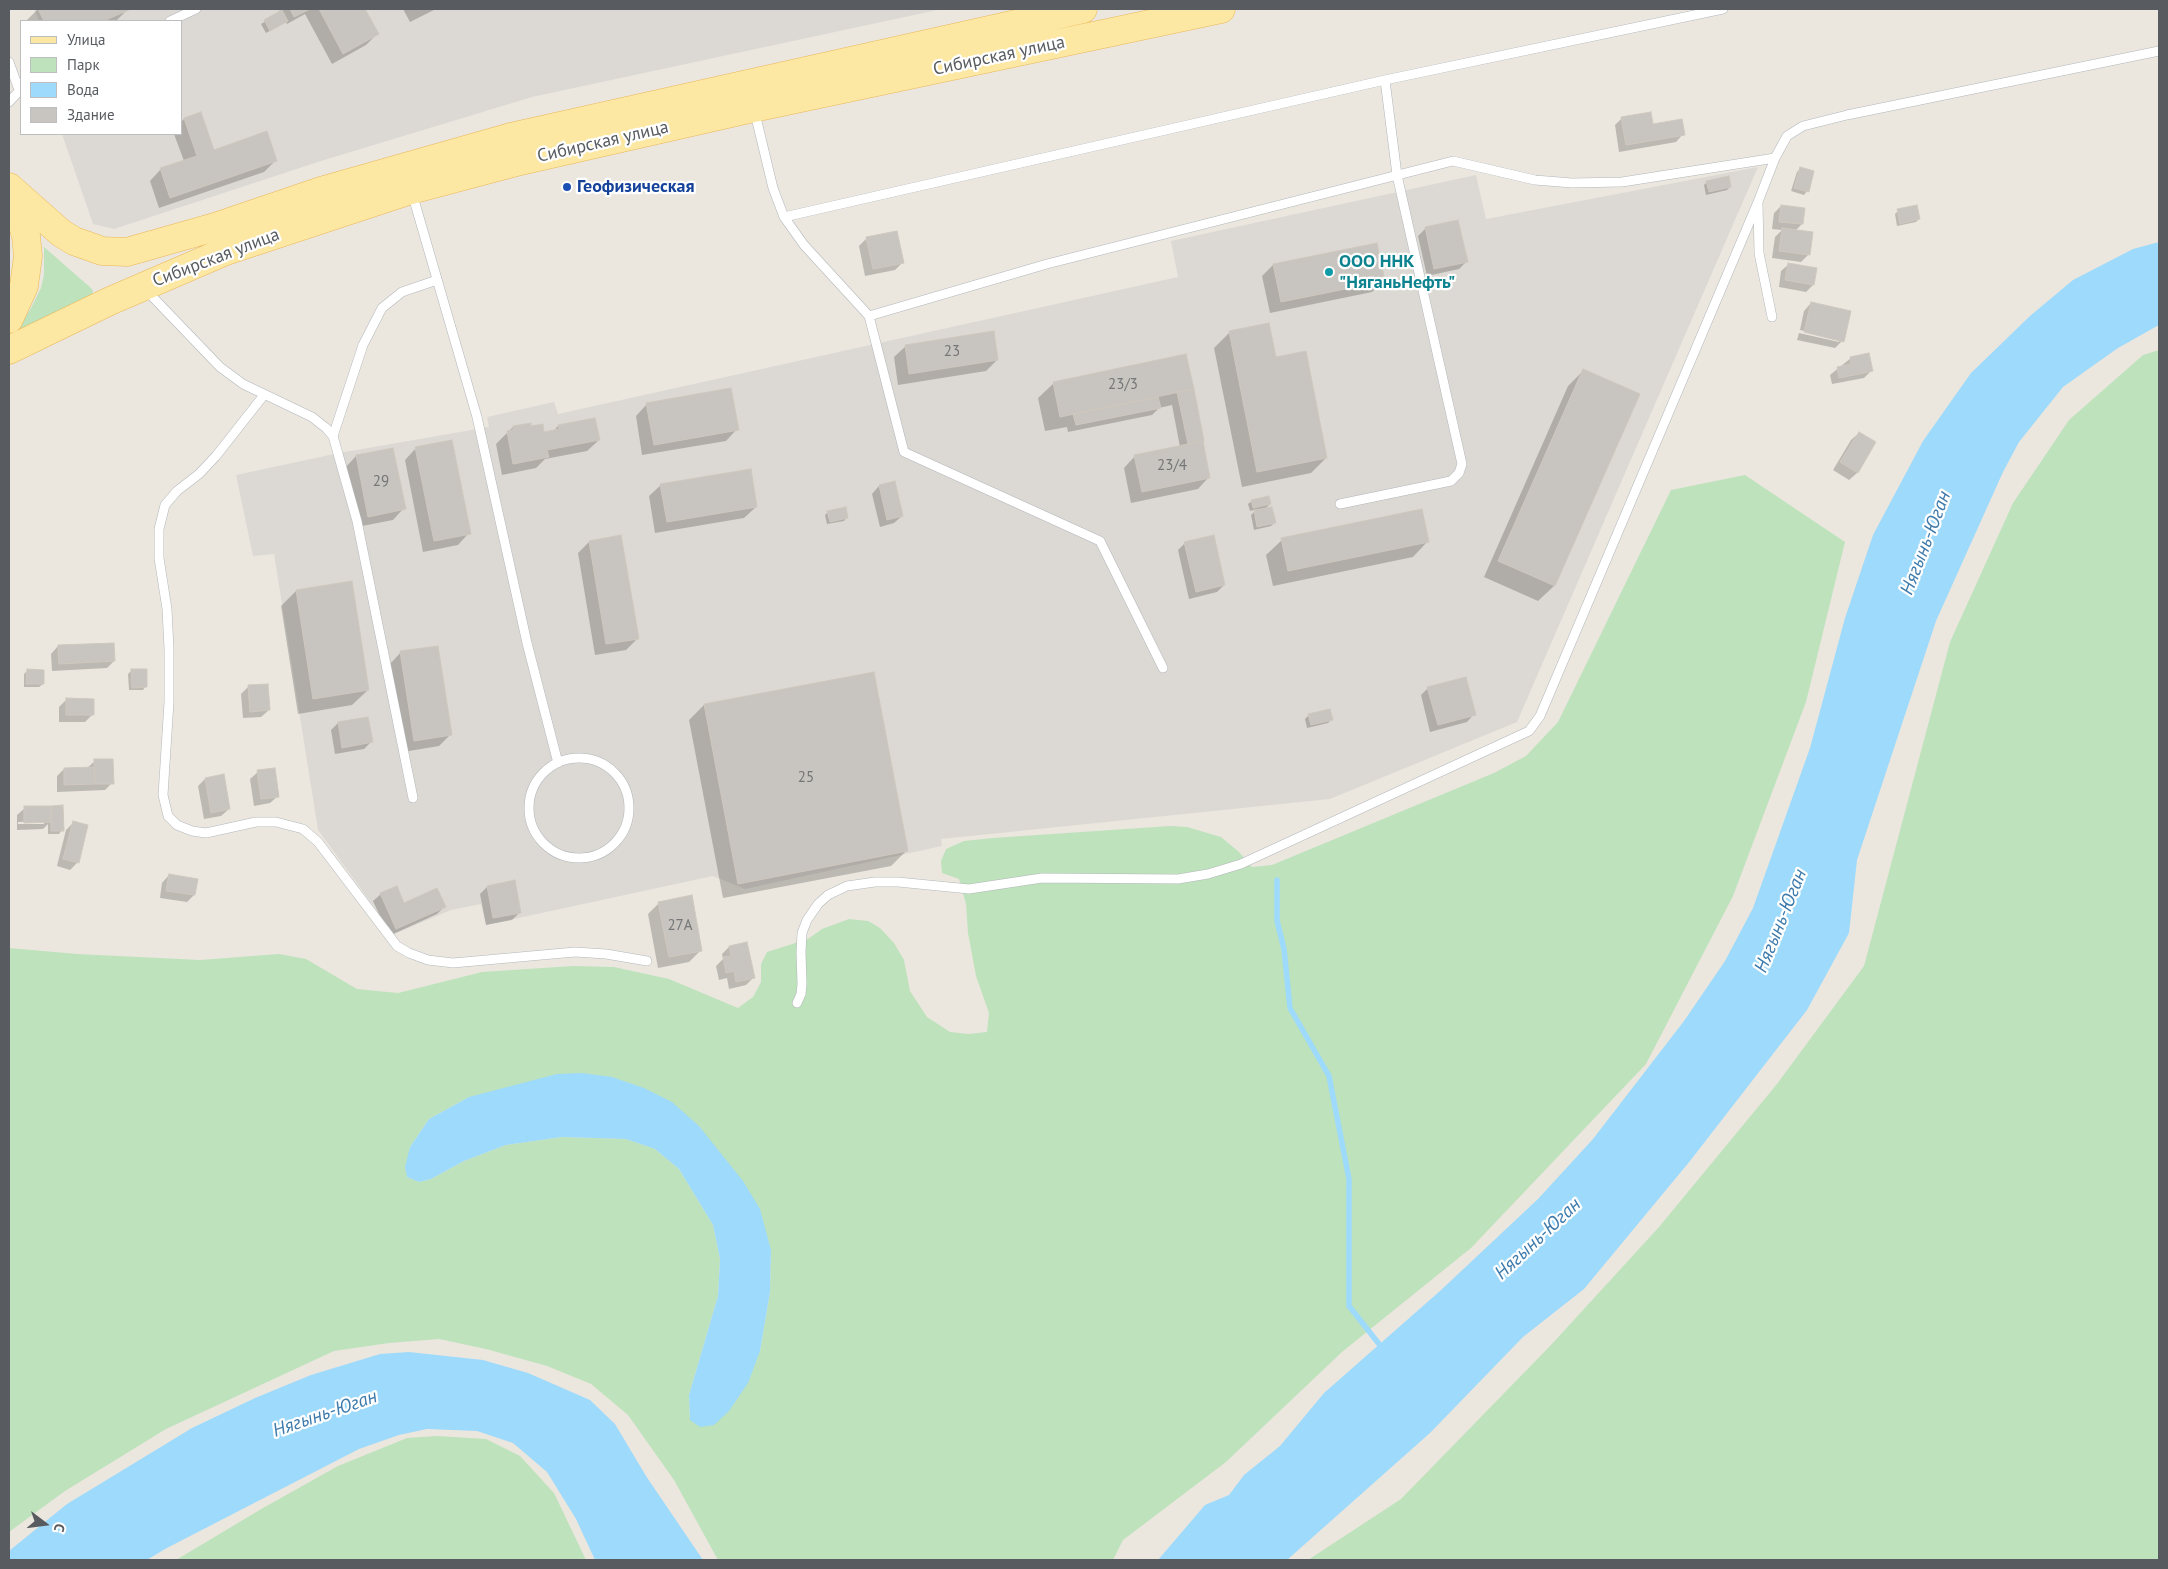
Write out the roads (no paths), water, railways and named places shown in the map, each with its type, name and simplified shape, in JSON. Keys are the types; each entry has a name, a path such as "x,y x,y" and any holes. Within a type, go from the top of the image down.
{"main road":[{"name":"Сибирская улица","path":"10,188 61,233 74,241 102,251 127,252 215,227 321,190 511,137 1019,19 1054,12 1083,9"},
{"name":"Сибирская улица","path":"9,350 110,301 226,251 412,190 520,161 753,108 1221,9"},
{"path":"9,319 24,286 28,256 26,236 10,188"}],"lane":[{"path":"172,20 196,9"},
{"path":"784,217 1384,80 1723,9"},
{"path":"797,1003 802,984 802,933 807,920 828,894 847,886 898,882 969,889 1042,878 1178,879 1208,874 1241,864 1529,731 1540,716 1775,158 1788,136 1803,126 1847,115 2159,51"},
{"path":"9,62 20,89 9,102"},
{"path":"1340,504 1451,480 1459,473 1462,464 1398,175 1384,80"},
{"path":"753,108 773,188 784,217 804,244 869,316 904,452 1100,541 1163,668"},
{"path":"869,316 1047,264 1453,161 1535,180 1572,183 1622,182 1775,158"},
{"path":"412,190 477,417 527,643 558,763"},
{"path":"1758,202 1759,253 1772,317"},
{"path":"333,436 364,345 382,308 402,292 437,280"},
{"path":"143,287 220,367 243,384 312,417 333,436 357,521 414,798"},
{"path":"264,395 216,456 199,474 177,491 166,505 159,529 159,558 167,609 169,649 169,702 163,788 168,816 177,825 192,831 206,832 263,822 276,822 304,829 318,842 397,946 428,960 453,963 575,952 606,954 647,962"},
{"path":"586,758 602,764 616,774 626,789 630,806 628,823 619,839 606,851 590,858 573,858 556,853 542,842 533,828 529,811 531,793 539,778 558,763 568,759 586,758"}],"water":[{"name":"Нягынь-Юган","path":"2159,242 2159,325 2118,348 2063,387 2019,442 2003,472 1936,621 1857,860 1849,933 1807,1010 1690,1161 1584,1289 1523,1337 1430,1433 1287,1560 1158,1560 1205,1505 1229,1495 1244,1475 1280,1446 1324,1393 1440,1291 1538,1199 1593,1139 1684,1021 1725,961 1753,908 1810,748 1845,618 1873,535 1923,441 1971,373 2030,316 2073,280 2133,249"},
{"path":"582,1073 612,1077 644,1088 672,1102 699,1126 743,1181 760,1209 771,1250 770,1292 760,1351 748,1383 729,1411 714,1425 700,1427 690,1420 689,1395 718,1296 720,1259 713,1225 679,1169 655,1149 626,1139 562,1137 506,1145 464,1161 431,1179 419,1182 407,1177 405,1167 410,1147 429,1119 469,1097 557,1074"},
{"name":"Нягынь-Юган","path":"409,1352 483,1360 528,1373 590,1400 615,1424 646,1476 703,1560 595,1560 576,1519 547,1472 513,1443 477,1431 427,1429 399,1435 359,1449 147,1560 9,1560 9,1551 67,1504 192,1428 255,1398 311,1375 380,1354"}],"waterway":[{"path":"1277,880 1277,921 1284,949 1290,1008 1329,1076 1349,1179 1349,1306 1379,1344"}],"place":[{"name":"Геофизическая","path":"567,187"},
{"name":"ООО ННК \"НяганьНефть\"","path":"1329,272"}]}
